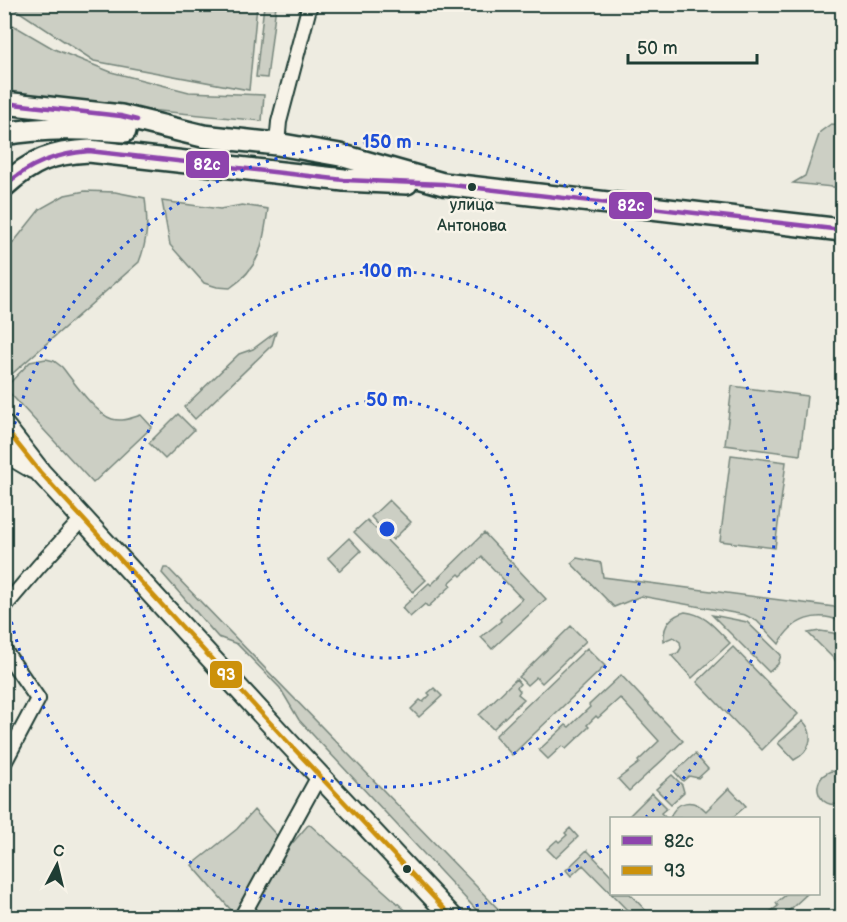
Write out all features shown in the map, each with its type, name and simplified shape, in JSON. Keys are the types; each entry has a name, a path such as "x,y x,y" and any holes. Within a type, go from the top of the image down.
{"main road":[{"path":"4,103 121,116 203,136"},
{"path":"4,134 84,127 277,144 340,156 443,184"},
{"path":"277,144 279,172"},
{"path":"4,186 22,170 44,158 65,152 89,151 344,180 443,184 843,230"},
{"path":"4,426 40,472 319,776 453,918"},
{"path":"4,451 40,472"}],"street":[{"path":"277,144 279,122 310,4"},
{"path":"4,607 83,518"},
{"path":"4,650 38,699 4,763"},
{"path":"241,918 319,776"}],"shaded area":[{"path":"9,5 257,5 249,90 94,61"},
{"path":"264,5 276,5 267,78 256,77"},
{"path":"4,16 11,24 54,49 111,72 189,92 264,95 262,121 5,96"},
{"path":"831,124 842,125 842,188 793,183 805,176 820,132"},
{"path":"85,191 115,192 145,198 146,231 139,262 5,380 5,253 40,209 65,195"},
{"path":"162,201 220,209 242,205 268,209 259,254 248,272 230,288 204,283 170,245"},
{"path":"276,332 272,345 195,419 184,407 239,354 253,349"},
{"path":"46,359 62,367 85,396 106,416 119,420 141,415 152,427 93,483 5,388 30,362"},
{"path":"732,386 807,396 800,455 725,445"},
{"path":"178,414 194,430 165,459 149,443"},
{"path":"731,455 786,462 775,548 720,541"},
{"path":"389,500 411,522 393,540 371,517"},
{"path":"367,520 426,580 413,592 354,532"},
{"path":"484,533 546,599 492,649 481,637 501,621 500,619 522,599 482,557 461,576 459,574 449,583 451,586 428,607 425,604 410,617 402,608 429,583 431,585"},
{"path":"349,538 361,551 340,571 328,558"},
{"path":"577,558 601,563 603,577 842,608 842,622 823,617 806,619 791,628 779,644 757,621 745,615 641,596 614,607 571,563"},
{"path":"164,568 168,568 506,917 483,917 299,720 280,688 237,644 218,637 162,573"},
{"path":"685,612 705,619 730,643 692,678 671,655 678,653 681,648 680,642 673,637 664,641 668,622"},
{"path":"712,615 747,622 781,655 778,664 769,672"},
{"path":"571,626 586,641 542,683 536,677 527,685 519,677"},
{"path":"820,631 833,633 842,639 842,667 808,633"},
{"path":"733,647 798,714 762,750 697,682"},
{"path":"587,648 605,666 512,755 495,736"},
{"path":"621,675 683,741 629,791 618,779 639,763 638,761 659,741 620,698 598,718 596,716 587,725 589,727 566,749 562,746 548,759 539,750 566,725 569,727"},
{"path":"516,679 520,684 517,687 520,691 518,694 524,699 493,729 479,715"},
{"path":"434,688 442,696 419,717 411,709 420,700 423,702"},
{"path":"803,721 809,732 809,743 800,757 794,760 778,743"},
{"path":"695,754 708,769 698,778 689,776 683,781 675,772"},
{"path":"831,771 842,773 842,803 834,805 822,799 818,787 819,781"},
{"path":"672,775 682,785 684,792 671,804 656,789"},
{"path":"729,788 746,806 733,817 670,817 676,807 685,803 696,804 706,811"},
{"path":"652,793 667,808 661,813 665,817 628,817"},
{"path":"254,810 288,848 309,824 413,917 237,917 192,865 237,829"},
{"path":"570,828 578,837 556,858 547,849 567,835 565,833"},
{"path":"587,850 610,874 610,893 583,865 571,876 566,870"},
{"path":"612,895 631,895 648,913 643,917 626,917 630,913"},
{"path":"786,895 806,895 782,917 763,917 778,906 776,903"}],"transit line":[{"name":"82с","path":"4,103 121,116 137,120"},
{"name":"82с","path":"4,186 24,171 44,161 65,154 89,151 344,180 443,184 842,230"},
{"name":"93","path":"4,427 40,472 453,918"}],"place":[{"name":"улица Антонова","path":"472,187"}]}
